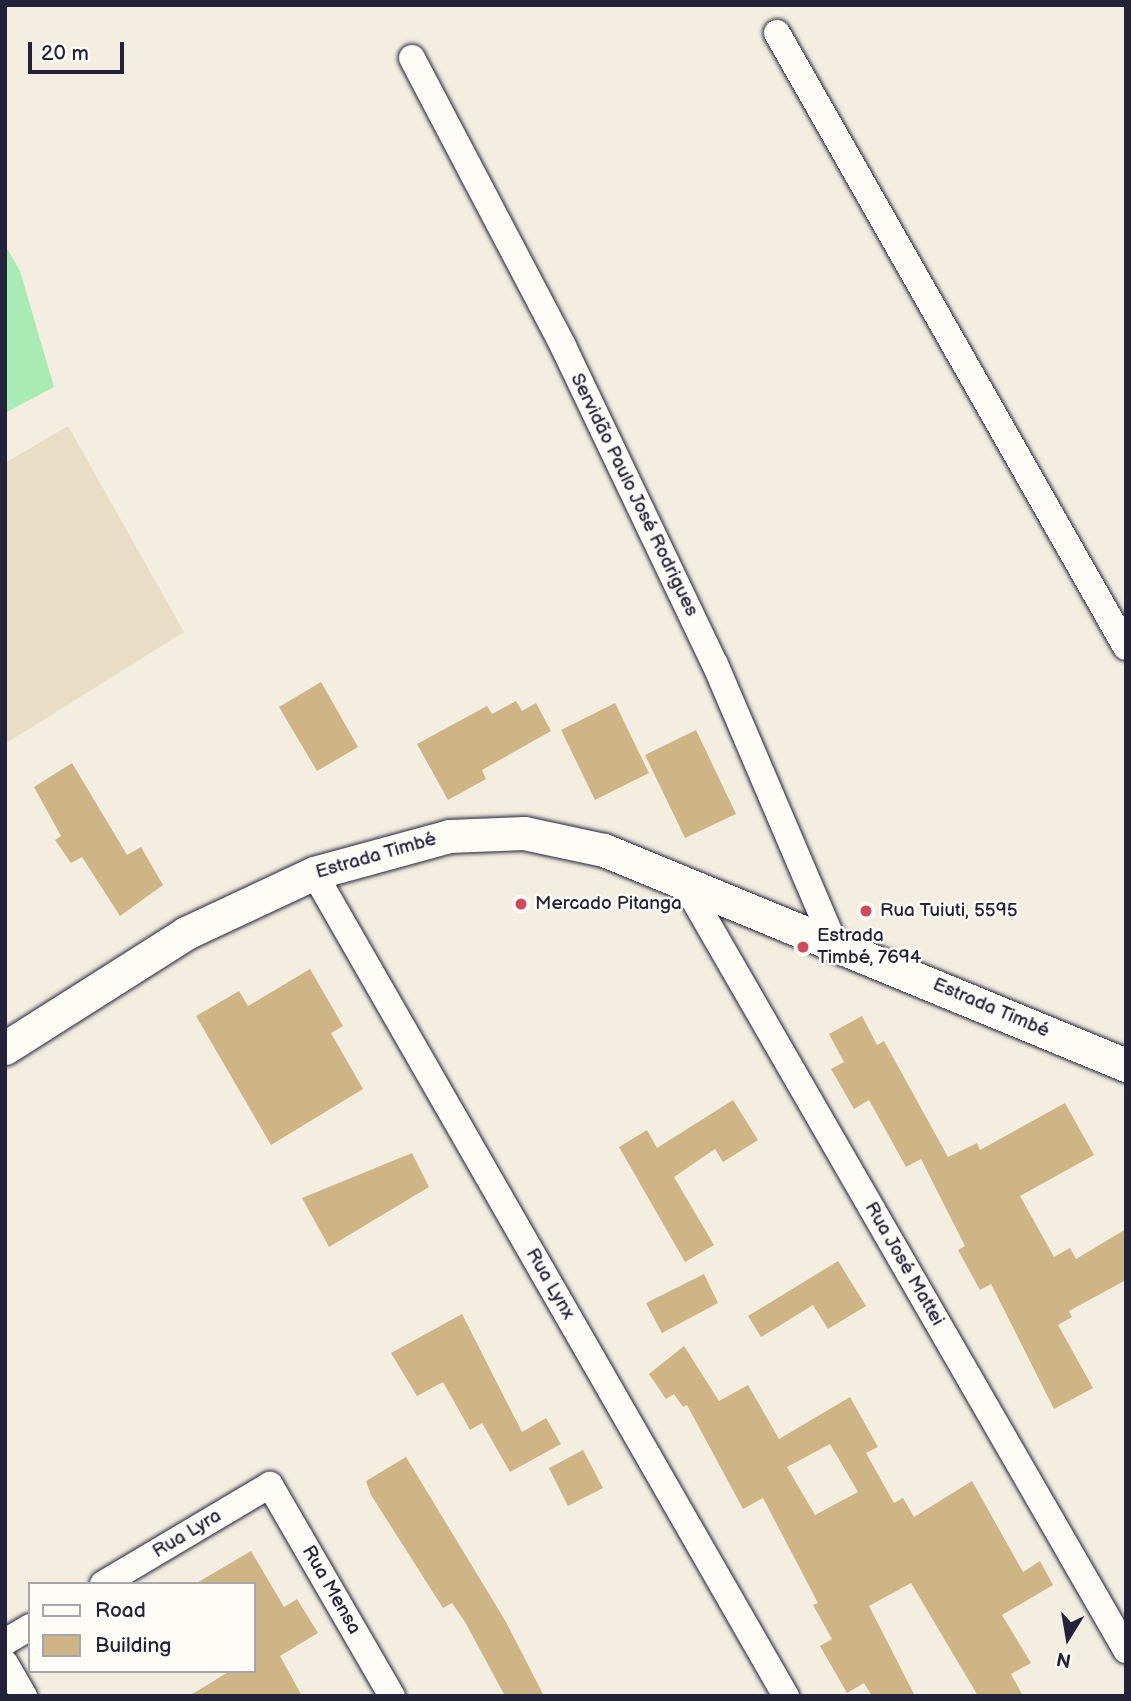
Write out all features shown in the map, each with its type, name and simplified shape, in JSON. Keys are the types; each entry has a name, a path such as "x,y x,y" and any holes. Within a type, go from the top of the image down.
{"street":[{"path":"777,33 1126,647"},
{"name":"Servidão Paulo José Rodrigues","path":"412,58 563,346 709,652 834,943"},
{"name":"Estrada Timbé","path":"5,1048 186,933 314,873 424,840 524,833 604,849 682,879 1126,1065"},
{"name":"Rua Lynx","path":"314,873 786,1696"},
{"name":"Rua José Mattei","path":"682,879 1126,1650"},
{"name":"Rua Lyra","path":"106,1582 270,1485"},
{"name":"Rua Mensa","path":"270,1485 392,1696"},
{"path":"5,1642 28,1629"},
{"path":"5,1663 24,1696"}],"shaded area":[{"path":"68,426 184,632 5,744 5,463"}],"green space":[{"path":"5,245 20,271 54,387 5,413"}],"building":[{"path":"321,682 358,747 317,771 279,707"},
{"path":"516,701 522,711 536,703 551,731 482,770 486,779 448,800 417,744 487,706 492,714"},
{"path":"615,703 649,773 595,800 561,730"},
{"path":"696,730 736,814 685,838 645,755"},
{"path":"72,763 127,855 141,847 163,885 120,916 82,857 71,863 55,840 61,836 34,787"},
{"path":"310,969 343,1026 331,1033 363,1089 271,1145 196,1016 239,991 248,1006"},
{"path":"862,1016 877,1045 884,1041 948,1157 977,1143 980,1150 1065,1103 1094,1155 1020,1196 1054,1257 1070,1248 1076,1259 1126,1229 1126,1280 1069,1311 1072,1317 1058,1325 1093,1388 1054,1409 991,1284 980,1290 958,1250 965,1246 921,1159 906,1167 869,1100 854,1109 831,1069 844,1062 829,1034"},
{"path":"733,1100 758,1140 723,1162 715,1149 674,1177 714,1245 685,1262 619,1147 647,1130 657,1148"},
{"path":"412,1153 429,1187 329,1247 302,1198"},
{"path":"838,1261 866,1306 828,1329 813,1305 761,1337 748,1316"},
{"path":"704,1274 718,1303 662,1333 646,1303"},
{"path":"462,1314 522,1432 546,1418 561,1444 510,1472 482,1423 470,1430 443,1382 417,1396 391,1353"},
{"path":"684,1346 719,1401 748,1385 779,1439 850,1397 878,1447 866,1453 894,1503 903,1498 914,1517 972,1481 1023,1572 1040,1561 1053,1585 1002,1615 1031,1663 1011,1674 1023,1696 978,1696 911,1583 869,1606 915,1696 872,1696 864,1683 847,1693 820,1646 832,1639 813,1605 818,1603 763,1498 743,1509 687,1405 683,1407 674,1394 666,1399 649,1374","holes":["830,1444 858,1492 815,1515 787,1467"]},
{"path":"583,1450 603,1488 568,1506 549,1468"},
{"path":"406,1457 506,1622 544,1696 505,1696 465,1622 452,1603 443,1608 371,1495 366,1481"},
{"path":"251,1551 284,1607 297,1599 318,1633 280,1656 302,1696 189,1696 227,1673 256,1673 256,1582 198,1582"}],"place":[{"name":"Mercado Pitanga","path":"521,904"},
{"name":"Rua Tuiuti, 5595","path":"866,911"},
{"name":"Estrada Timbé, 7694","path":"803,947"}]}
